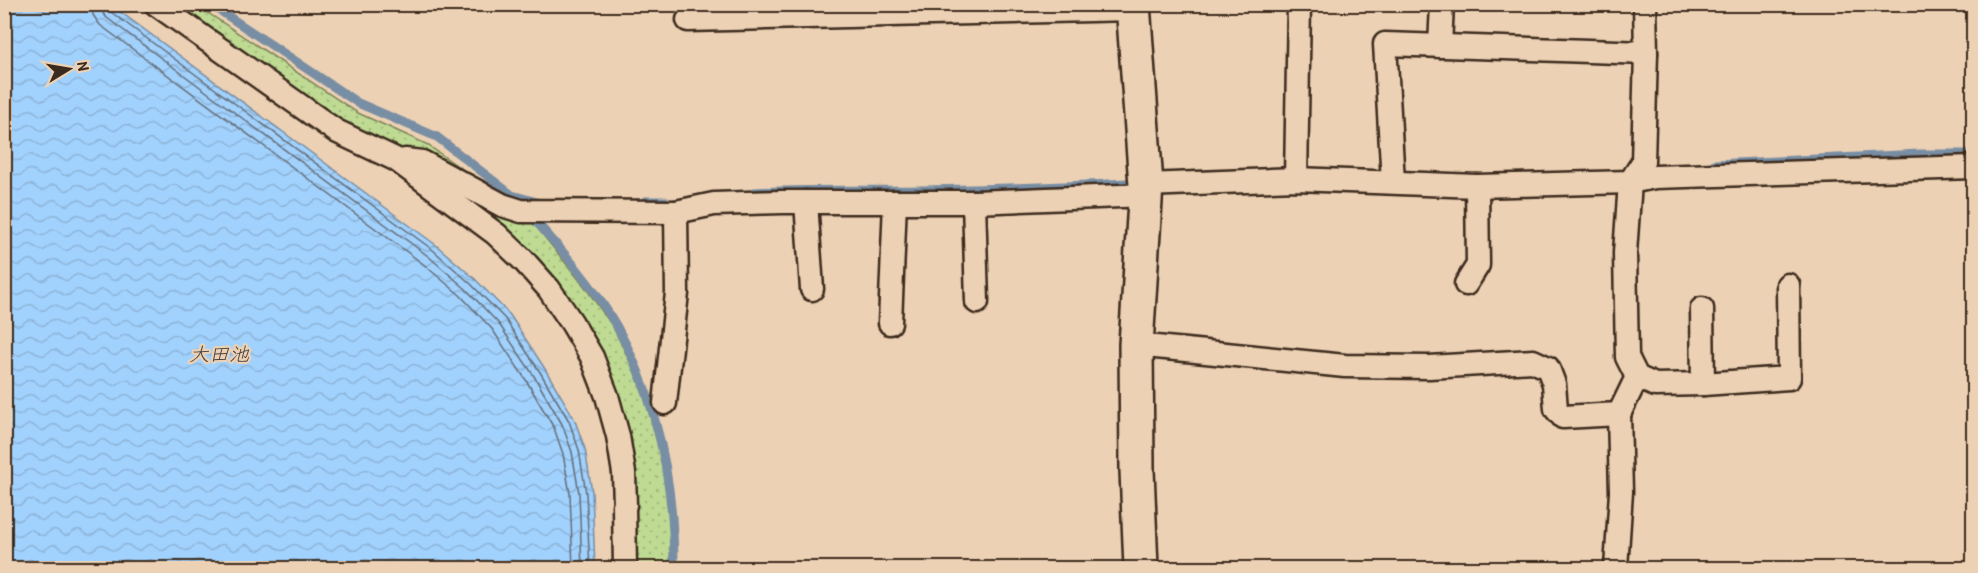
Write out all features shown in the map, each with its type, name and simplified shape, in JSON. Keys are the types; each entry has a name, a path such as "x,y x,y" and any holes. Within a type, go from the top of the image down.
{"street":[{"path":"156,4 336,130 395,159 495,234 549,289 592,357 607,396 618,436 624,484 625,568"},
{"path":"1296,179 1299,4"},
{"path":"1440,46 1442,4"},
{"path":"1645,4 1643,162 1630,182 1625,253 1627,357 1637,376 1655,385 1789,378 1788,285"},
{"path":"688,20 1133,7 1146,190 1136,345 1137,470 1141,568"},
{"path":"1393,183 1385,44 1646,53"},
{"path":"395,159 422,162 502,205 525,211 676,212 714,204 974,202 1296,179 1477,186 1630,182 1655,177 1974,167"},
{"path":"1466,284 1478,265 1477,186"},
{"path":"806,202 812,289"},
{"path":"890,323 896,202"},
{"path":"974,202 977,302"},
{"path":"664,403 677,293 676,212"},
{"path":"1702,309 1702,384"},
{"path":"1136,345 1345,366 1429,367 1533,360 1548,368 1554,384 1556,409 1563,417 1619,414"},
{"path":"1616,568 1621,492 1619,414 1637,376"}],"green space":[{"path":"171,5 196,5 358,113 426,144 495,192 424,156 369,139"},
{"path":"425,169 529,218 585,287 613,327 642,387 661,456 672,528 671,568 637,568 630,435 614,383 590,332 551,275 503,225"}],"water":[{"name":"大田池","path":"4,5 111,5 436,245 475,279 510,315 574,418 585,449 592,492 595,568 5,568"}],"waterway":[{"path":"210,4 358,103 437,137 512,195 537,202"},
{"path":"1714,164 1920,154 1974,154"},
{"path":"754,192 971,189 1127,183"},
{"path":"646,201 665,201"},
{"path":"530,215 598,297 617,327 643,384 661,444 667,475 674,568"}]}
